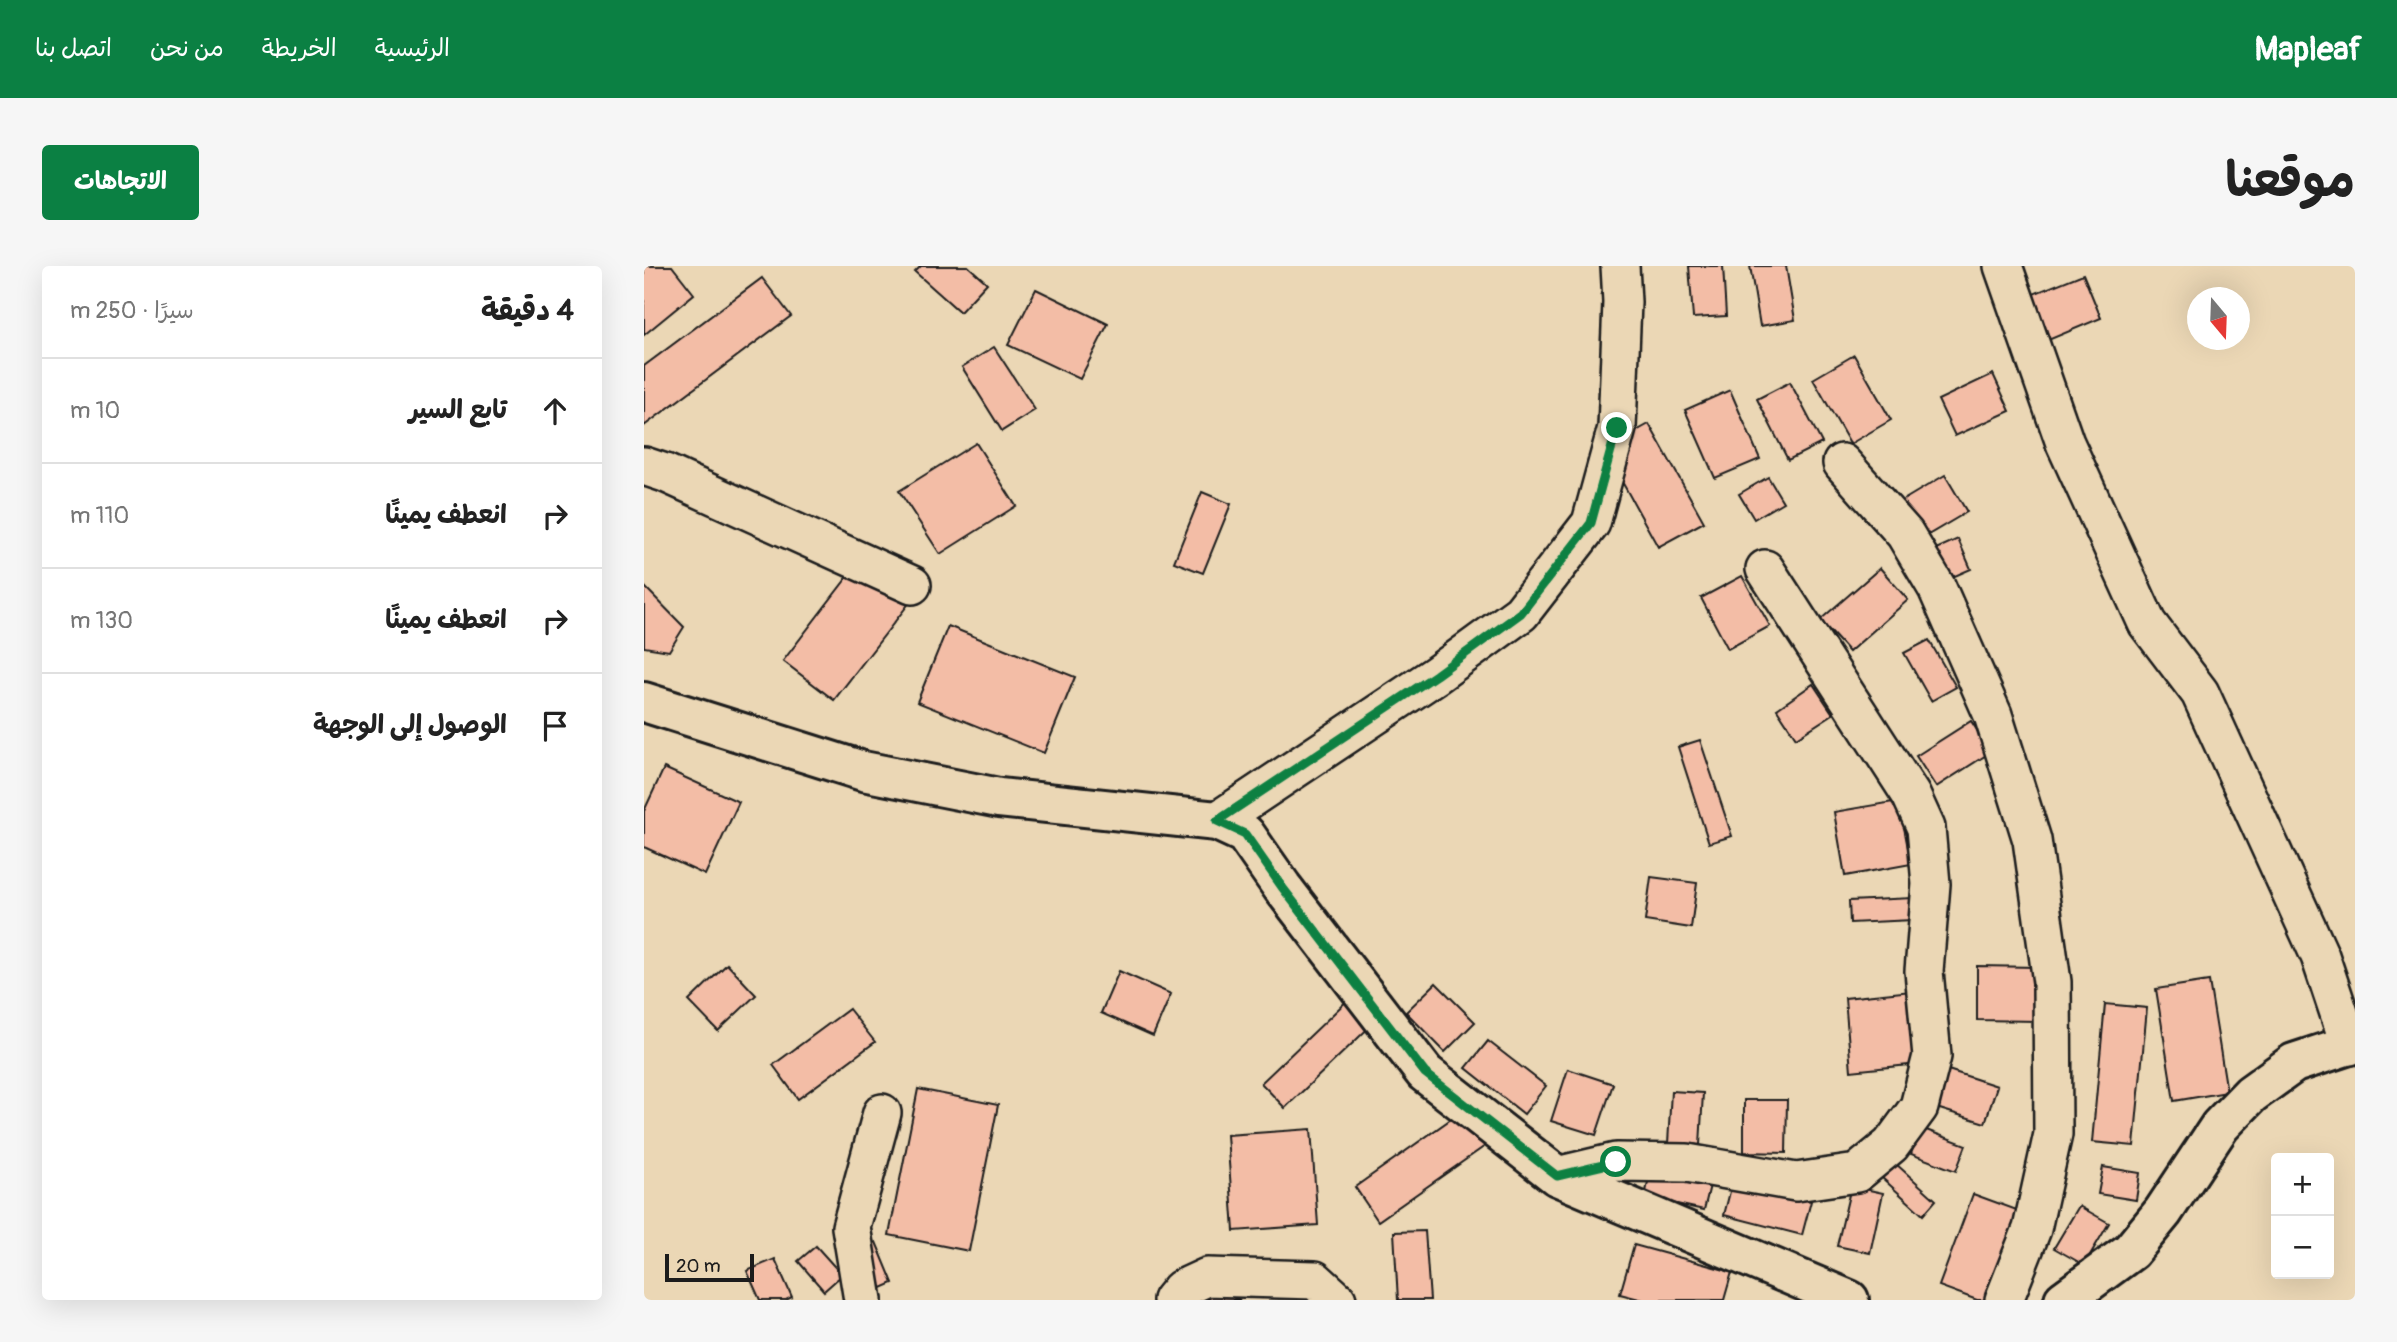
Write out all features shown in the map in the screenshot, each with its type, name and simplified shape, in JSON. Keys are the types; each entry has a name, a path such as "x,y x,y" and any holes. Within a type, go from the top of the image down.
{"main road":[{"path":"644,702 863,771 999,798 1217,821 1245,834 1282,887 1425,1073 1557,1176 1849,1300"},
{"path":"2078,1296 2131,1251 2163,1212 2220,1126 2251,1094 2294,1063 2352,1044"}],"street":[{"path":"1217,821 1436,675 1521,613 1591,523 1617,428 1622,302 1620,266"},
{"path":"2003,266 2065,443 2147,622 2200,693 2320,956 2352,1044"},
{"path":"1842,463 1905,534 1937,588 1993,715 2032,840 2052,982 2053,1134 2032,1229 2004,1300"},
{"path":"644,466 665,473 912,585"},
{"path":"1557,1176 1616,1162 1687,1163 1796,1182 1857,1173 1891,1145 1919,1107 1932,1056 1924,971 1931,884 1926,828 1911,795 1765,569"},
{"path":"863,1300 850,1227 882,1113"},
{"path":"1171,1300 1181,1289 1207,1277 1315,1280 1336,1300"}],"building":[{"path":"644,266 672,266 694,294 644,335"},
{"path":"921,266 968,266 987,283 960,312 915,272"},
{"path":"1689,266 1723,266 1726,316 1693,318"},
{"path":"1750,266 1786,266 1795,320 1760,326"},
{"path":"2083,274 2101,318 2034,346 2016,301"},
{"path":"762,278 791,316 644,426 644,366"},
{"path":"1036,289 1108,324 1080,379 1008,345"},
{"path":"994,347 1035,410 1002,431 962,367"},
{"path":"1854,355 1891,420 1850,444 1813,379"},
{"path":"1993,374 2010,411 1955,436 1938,400"},
{"path":"1790,382 1822,443 1788,460 1757,399"},
{"path":"1730,390 1760,459 1715,478 1685,410"},
{"path":"1649,424 1704,522 1658,547 1604,449"},
{"path":"976,443 1016,506 940,554 899,491"},
{"path":"1945,475 1967,512 1916,542 1895,505"},
{"path":"1768,477 1783,502 1754,519 1739,494"},
{"path":"1202,492 1231,504 1203,573 1174,562"},
{"path":"1958,539 1971,569 1941,582 1927,553"},
{"path":"866,553 917,593 834,700 783,661"},
{"path":"1880,568 1908,600 1849,652 1820,620"},
{"path":"1742,576 1770,626 1728,649 1701,598"},
{"path":"644,586 684,627 669,651 644,647"},
{"path":"948,626 1075,677 1044,753 917,702"},
{"path":"1929,640 1956,687 1931,701 1904,653"},
{"path":"1813,684 1833,714 1796,738 1777,709"},
{"path":"1971,721 1991,752 1936,787 1916,756"},
{"path":"1700,740 1732,836 1709,843 1678,747"},
{"path":"664,768 739,802 705,875 644,847 644,811"},
{"path":"1899,801 1911,864 1845,876 1834,812"},
{"path":"1651,877 1697,883 1691,928 1645,921"},
{"path":"1913,898 1913,920 1850,923 1849,901"},
{"path":"727,964 756,995 718,1031 689,1001"},
{"path":"1977,966 2039,967 2038,1021 1977,1020"},
{"path":"1119,971 1171,994 1153,1036 1101,1013"},
{"path":"2209,981 2227,1092 2174,1101 2156,989"},
{"path":"1436,983 1475,1022 1445,1052 1406,1012"},
{"path":"1921,990 1928,1063 1851,1071 1845,998"},
{"path":"1356,992 1380,1017 1285,1108 1261,1083"},
{"path":"2105,1004 2147,1008 2134,1146 2092,1142"},
{"path":"849,1009 875,1042 798,1099 773,1065"},
{"path":"1488,1041 1546,1086 1524,1114 1466,1068"},
{"path":"1942,1068 1997,1086 1985,1123 1930,1106"},
{"path":"1568,1069 1613,1084 1596,1135 1551,1121"},
{"path":"918,1089 998,1105 969,1251 889,1235"},
{"path":"1671,1091 1703,1093 1700,1145 1668,1144"},
{"path":"1744,1100 1787,1100 1786,1153 1744,1152"},
{"path":"1461,1112 1485,1146 1378,1221 1355,1187"},
{"path":"1921,1128 1966,1145 1956,1171 1911,1154"},
{"path":"1311,1129 1318,1225 1234,1231 1227,1135"},
{"path":"1895,1163 1936,1200 1923,1215 1881,1177"},
{"path":"1651,1167 1711,1181 1704,1210 1645,1197"},
{"path":"2103,1167 2140,1173 2136,1200 2098,1194"},
{"path":"1733,1180 1811,1201 1802,1235 1724,1215"},
{"path":"1851,1186 1883,1193 1870,1253 1837,1246"},
{"path":"1973,1194 2025,1213 1992,1300 1977,1300 1939,1286"},
{"path":"2079,1206 2109,1223 2084,1265 2054,1248"},
{"path":"1425,1231 1430,1300 1398,1300 1394,1232"},
{"path":"876,1242 893,1283 868,1294 850,1252"},
{"path":"1634,1245 1732,1272 1724,1300 1643,1300 1620,1294"},
{"path":"816,1246 842,1275 824,1291 798,1261"},
{"path":"775,1259 792,1297 786,1300 760,1300 747,1271"},
{"path":"1197,1284 1240,1300 1191,1300"}],"route":[{"path":"1616,1162 1557,1176 1425,1073 1282,887 1245,834 1217,821 1436,675 1521,613 1591,523 1617,428"}]}
